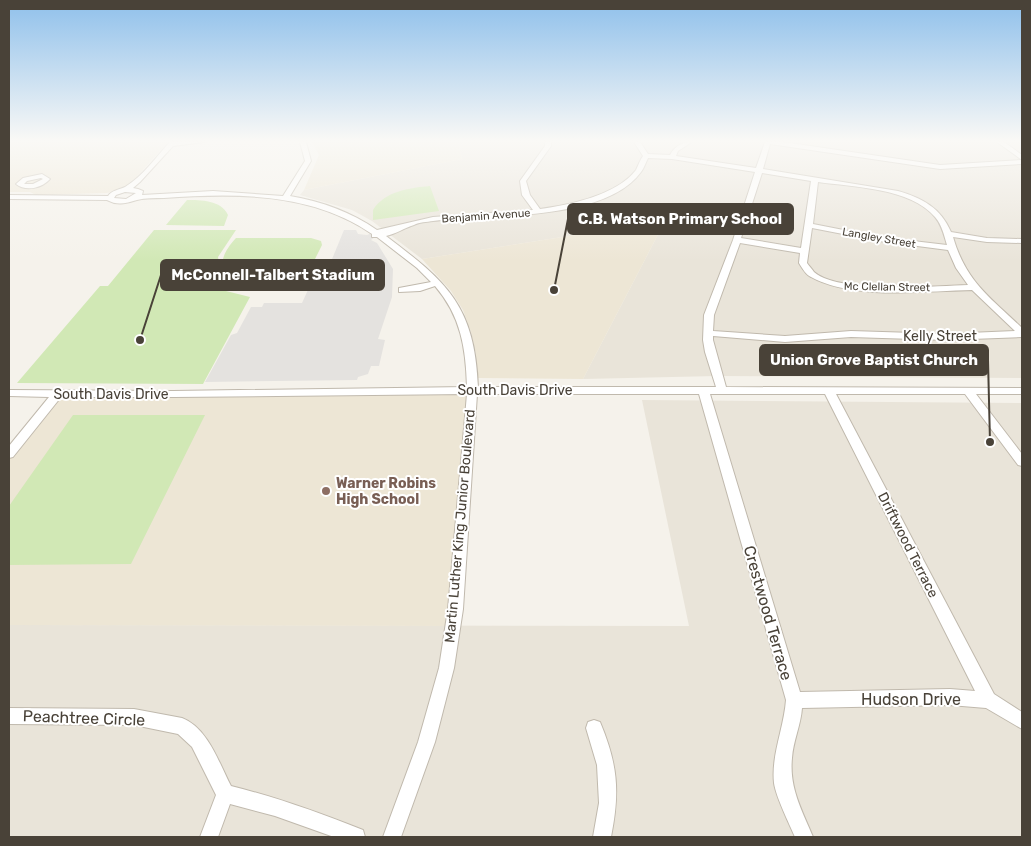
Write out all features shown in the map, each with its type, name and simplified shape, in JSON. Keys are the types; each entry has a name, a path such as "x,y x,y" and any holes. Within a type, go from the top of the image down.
{"street":[{"path":"12,196 21,186 19,184 21,181"},
{"path":"12,196 44,181"},
{"path":"12,196 111,196 137,181"},
{"path":"137,194 138,181"},
{"path":"285,198 295,181"},
{"path":"523,181 526,195 538,212"},
{"name":"Benjamin Avenue","path":"379,234 402,229 410,224 454,216 506,215 538,212 572,205 616,188 625,181"},
{"path":"722,390 710,352 708,315 737,240 757,181"},
{"name":"Mc Clellan Street","path":"815,181 803,263 804,268 816,278 838,286 867,288 975,287"},
{"path":"824,181 906,195 936,212 942,219 948,234 956,263 975,287 1022,334"},
{"path":"21,186 34,186"},
{"path":"124,190 137,194"},
{"path":"111,196 112,201 119,202 137,194"},
{"name":"Martin Luther King Junior Boulevard","path":"137,194 156,196 249,195 285,198 332,209 379,234 424,269 456,306 470,348 472,390 460,565 451,644 440,694 422,753 392,837"},
{"name":"Langley Street","path":"808,225 879,239 951,248"},
{"path":"948,234 978,239 1022,241"},
{"path":"737,240 804,251"},
{"path":"402,290 438,283"},
{"name":"Kelly Street","path":"708,333 785,339 851,334 945,337 1022,334"},
{"name":"South Davis Drive","path":"9,393 472,390 1022,391"},
{"name":"Crestwood Terrace","path":"703,390 794,700 793,718 783,757 783,785 804,837"},
{"name":"Driftwood Terrace","path":"828,390 988,700"},
{"path":"968,391 1022,462"},
{"path":"9,454 58,394"},
{"name":"Hudson Drive","path":"794,700 950,697 988,700 1022,721"},
{"name":"Peachtree Circle","path":"10,718 134,717 182,726 198,741 225,794"},
{"path":"594,728 606,765 608,803 602,837"},
{"path":"209,837 225,794 264,802 319,821 356,837"}],"shaded area":[{"path":"9,181 133,181 127,188 107,193 36,195 30,192 9,192"},
{"path":"308,181 347,181 304,190"},
{"path":"347,181 1022,181 1022,378 717,376 583,379 665,221 422,259 372,221 352,210 300,195 304,190"},
{"path":"665,221 583,379 478,378 476,354 463,310 451,291 422,259"},
{"path":"344,230 356,230 358,234 367,235 372,233 376,236 371,240 377,243 393,269 392,297 378,339 385,340 379,366 371,366 368,374 358,377 357,380 205,382 231,335 237,333 251,307 262,307 264,303 302,303 312,281 323,281"},
{"path":"472,390 453,626 9,625 9,454 58,393"},
{"path":"642,400 1022,403 1022,837 9,837 9,625 689,626"}],"green space":[{"path":"430,186 439,211 373,220 373,210 384,199 406,189"},
{"path":"187,200 210,202 221,206 228,215 224,226 166,225"},
{"path":"154,230 236,230 218,257 221,274 213,290 250,297 203,384 17,383 100,286 108,286"},
{"path":"236,238 311,238 321,241 322,245 302,285 256,285 240,281 229,275 223,267 225,254"},
{"path":"73,415 205,415 131,564 9,565 9,506"}],"place":[{"name":"C.B. Watson Primary School","path":"554,290"},
{"name":"McConnell-Talbert Stadium","path":"140,340"},
{"name":"Union Grove Baptist Church","path":"990,442"},
{"name":"Warner Robins High School","path":"326,491"}]}
